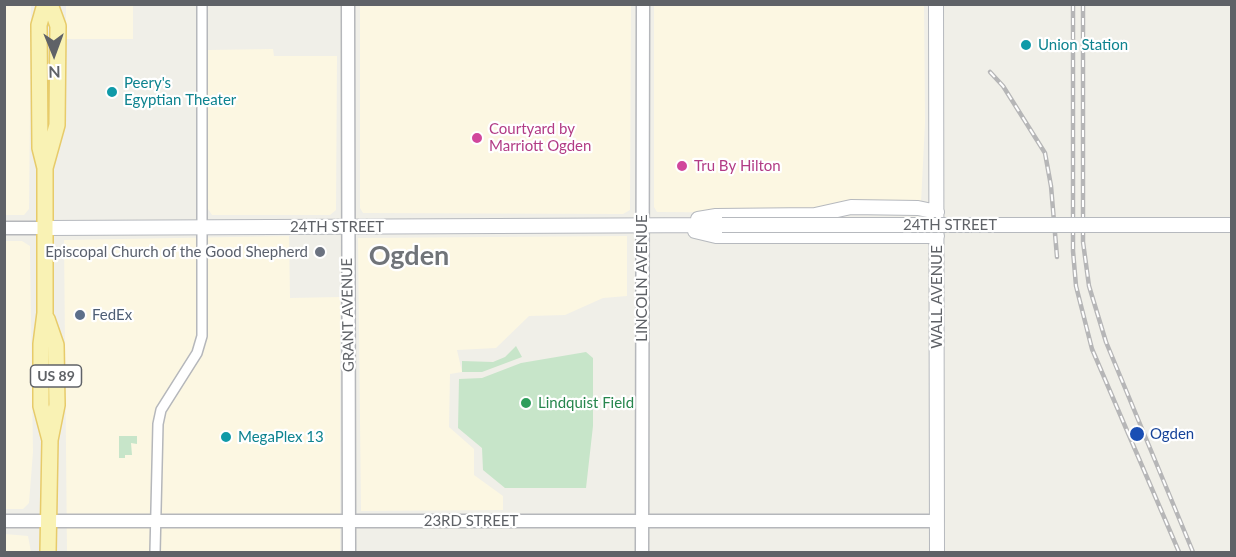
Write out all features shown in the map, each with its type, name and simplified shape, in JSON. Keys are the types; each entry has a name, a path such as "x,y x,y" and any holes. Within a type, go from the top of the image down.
{"main road":[{"name":"US 89","path":"45,4 39,25 40,148 45,168 45,313 56,345 57,405 50,440 48,552"},
{"name":"US 89","path":"45,168 57,124 58,26 50,4"},
{"name":"WALL AVENUE","path":"936,4 937,552"},
{"name":"24TH STREET","path":"669,225 716,216 815,215 851,207 918,208 937,212"},
{"name":"24TH STREET","path":"669,225 716,236 937,236"},
{"name":"24TH STREET","path":"45,228 1232,225"}],"street":[{"path":"155,552 158,424 161,410 197,353 202,336 202,4"},
{"name":"GRANT AVENUE","path":"348,4 349,552"},
{"name":"LINCOLN AVENUE","path":"642,552 643,4"},
{"name":"24TH STREET","path":"4,228 45,228"},
{"name":"23RD STREET","path":"4,521 937,521"}],"shaded area":[{"path":"4,5 31,5 29,209 24,215 5,215"},
{"path":"66,5 133,5 133,39 66,39"},
{"path":"360,5 631,5 630,210 623,214 363,213 360,208"},
{"path":"654,5 924,5 925,123 921,203 808,213 657,212 654,207"},
{"path":"273,49 274,56 337,56 336,210 330,215 212,215 208,209 208,50"},
{"path":"289,236 290,298 340,297 340,552 67,552 64,240"},
{"path":"627,236 627,296 603,298 565,315 529,316 496,348 457,350 462,372 450,374 449,427 474,449 474,475 503,496 503,510 361,511 358,238"},
{"path":"5,241 22,241 30,246 33,452 29,503 23,509 5,509"},
{"path":"5,534 28,536 31,552 5,552"}],"green space":[{"path":"516,346 522,357 482,372 462,372 462,361 493,362 505,357"},
{"name":"Lindquist Field","path":"586,352 593,358 593,426 586,488 505,488 483,470 482,448 458,428 459,379 482,378 521,363"},
{"path":"119,436 137,436 137,444 131,443 132,455 119,458"}],"railway":[{"path":"1073,4 1073,251 1076,286 1092,349 1179,552"},
{"path":"1083,4 1083,242 1089,286 1106,342 1193,552"},
{"path":"990,72 1003,86 1045,153 1051,186 1057,257"}],"place":[{"name":"Union Station","path":"1026,45"},
{"name":"Peery's Egyptian Theater","path":"112,92"},
{"name":"Courtyard by Marriott Ogden","path":"477,138"},
{"name":"Tru By Hilton","path":"682,166"},
{"name":"Episcopal Church of the Good Shepherd","path":"320,252"},
{"name":"FedEx","path":"80,315"},
{"name":"Lindquist Field","path":"526,403"},
{"name":"Ogden","path":"1137,434"},
{"name":"MegaPlex 13","path":"226,437"}],"district":[{"name":"Ogden","path":"409,256"}]}
